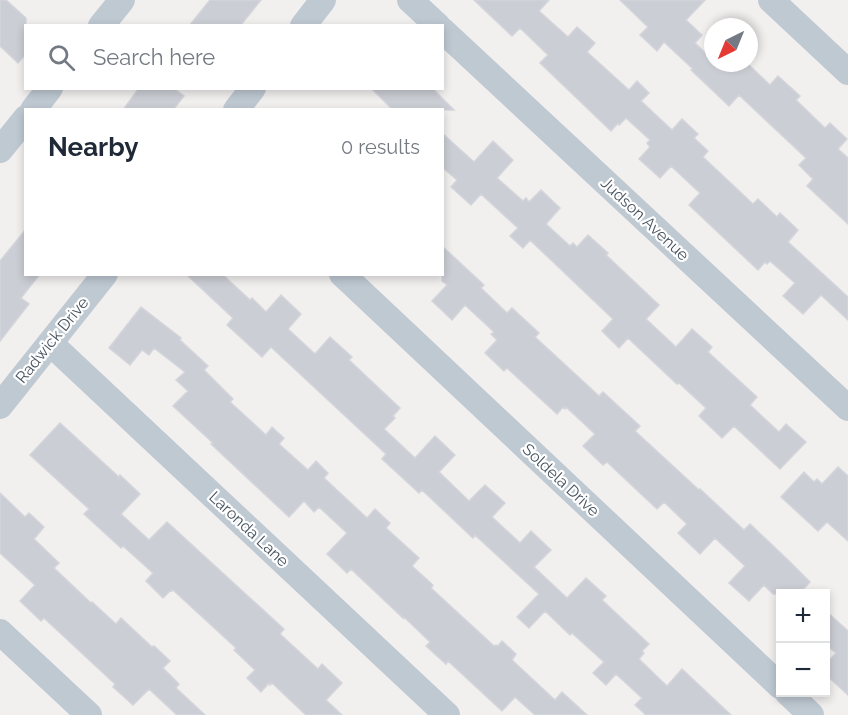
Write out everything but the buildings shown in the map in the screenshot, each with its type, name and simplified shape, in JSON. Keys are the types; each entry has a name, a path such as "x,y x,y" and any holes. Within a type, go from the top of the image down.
{"street":[{"path":"103,24 122,0"},
{"path":"305,24 323,0"},
{"path":"410,0 436,24"},
{"path":"771,0 848,72"},
{"name":"Judson Avenue","path":"444,32 848,408"},
{"path":"35,108 48,90"},
{"path":"238,108 251,90"},
{"name":"Radwick Drive","path":"0,406 103,276"},
{"name":"Soldela Drive","path":"344,276 776,682"},
{"name":"Laronda Lane","path":"50,343 447,715"},
{"path":"0,632 89,715"},
{"path":"791,697 811,715"}]}
